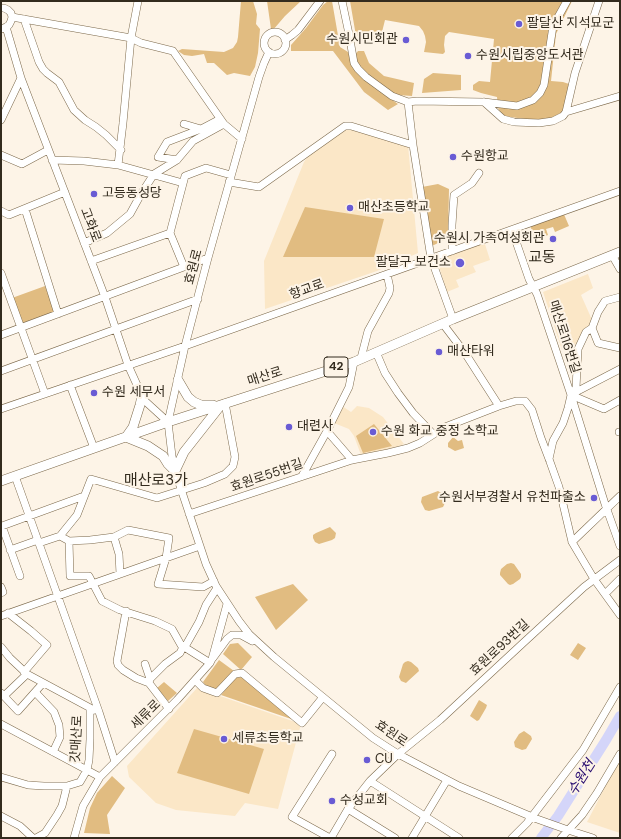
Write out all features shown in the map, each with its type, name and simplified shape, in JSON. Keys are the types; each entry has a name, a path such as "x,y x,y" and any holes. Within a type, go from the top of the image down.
{"main road":[{"name":"매산로","path":"1,481 168,422 357,360 453,319 616,253"},
{"path":"178,380 188,397 194,402 201,405 223,404"},
{"path":"142,396 133,427 126,437 148,446 163,456 175,471 184,452 223,404"}],"street":[{"path":"118,165 131,38 138,1"},
{"path":"269,52 275,54 282,51 285,45 285,40 298,30 320,1"},
{"path":"342,1 354,63 366,77 392,96 408,102 417,100 484,102 517,106 533,100 540,93 544,85 553,26 567,1"},
{"path":"566,112 574,73 599,1"},
{"path":"3,6 8,10 12,17 9,25 4,28"},
{"path":"12,17 131,38 141,43 173,51 222,122 242,139"},
{"path":"24,19 39,62 43,69 59,82 74,110 106,135 120,150"},
{"name":"고화로","path":"4,28 48,150 105,296 128,365 142,396 149,405 168,422"},
{"name":"효원로","path":"285,40 282,35 276,32 266,36 264,43 269,52 264,63 208,258 185,346 168,422 175,471 200,546 217,588 249,634 373,738 398,754 464,789 534,818 593,838"},
{"path":"1,120 21,78"},
{"path":"484,102 503,119 514,122 539,123 553,121 566,112 620,96"},
{"path":"408,102 413,145 431,258 453,319"},
{"path":"177,160 158,157 167,142 222,122"},
{"path":"84,244 107,233 130,214 154,174 177,160 193,141 222,122"},
{"path":"184,124 201,129"},
{"path":"184,267 170,233 185,176 206,168 230,179 259,187 345,126 352,126 413,145"},
{"path":"1,155 22,164 48,150"},
{"path":"52,160 84,161 118,165 183,183"},
{"path":"452,251 454,195 472,183 479,173"},
{"name":"향교로","path":"1,408 185,346 620,191"},
{"path":"1,211 9,215 65,192"},
{"path":"25,209 58,314"},
{"path":"512,230 533,287"},
{"path":"91,261 170,233"},
{"path":"616,253 620,269"},
{"path":"1,335 208,258"},
{"path":"1,272 45,394"},
{"path":"302,476 349,387 368,331 389,293 390,288 388,274"},
{"name":"매산로116번길","path":"533,287 537,294 620,546"},
{"name":"매산로116번길","path":"549,459 553,441 563,423 568,408 570,395 576,388 578,350 586,332 592,328 598,312 605,301 620,297"},
{"path":"1,371 198,299"},
{"path":"443,324 465,353 499,406"},
{"path":"592,328 598,343 620,348"},
{"path":"376,352 385,373 398,393 413,413 432,434"},
{"name":"매산로116번길","path":"570,395 620,369"},
{"path":"70,385 94,448"},
{"name":"매산로116번길","path":"570,395 604,409 620,400"},
{"name":"효원로55번길","path":"189,514 352,460 408,448 420,443 445,427 516,401 525,402 532,410 549,459"},
{"path":"1,548 9,548 60,536 77,515 91,479 157,498 182,491 225,474 233,466 235,457 223,404"},
{"path":"327,431 352,460"},
{"path":"549,459 559,487 572,542 594,579 620,615"},
{"path":"15,476 99,712 115,762"},
{"path":"20,576 2,526 84,496"},
{"path":"572,542 620,496"},
{"path":"60,536 69,541 90,540 114,537 128,530 169,538 166,558 158,584 203,587 214,581"},
{"path":"114,537 119,554 120,574"},
{"path":"69,541 70,576 89,576 102,602 120,610 155,621 172,629 181,645 211,661 227,639 232,635 241,634 262,646"},
{"path":"5,614 200,546"},
{"name":"효원로93번길","path":"331,838 348,809 370,781 398,754 440,720 594,579 620,560"},
{"path":"605,594 620,579"},
{"path":"1,587 3,592 1,593"},
{"path":"150,681 165,664 180,653 217,588"},
{"name":"세류로","path":"74,838 83,806 100,777 169,709 211,661 227,604"},
{"path":"126,611 117,661 118,665 136,678 150,681"},
{"path":"5,614 31,631 47,645 25,673 3,695 18,710 42,683"},
{"path":"1,647 25,673 90,709 99,712"},
{"path":"145,664 150,681 169,709"},
{"path":"194,680 203,688 217,694 234,674 242,673 302,723 323,697"},
{"path":"512,838 534,818 584,750 620,687"},
{"name":"갓매산로","path":"35,692 54,712 58,725 60,737 53,752"},
{"name":"갓매산로","path":"87,770 90,740 90,709"},
{"name":"갓매산로","path":"1,724 100,777"},
{"path":"331,838 292,817 332,754"},
{"path":"561,838 565,829 582,815 598,794 620,754"},
{"path":"1,777 28,785 67,786 80,782 87,770"},
{"path":"412,838 447,780"},
{"path":"370,781 459,838"},
{"path":"1,816 20,826 34,838 45,833 62,806 67,786"},
{"path":"348,809 395,838"}],"shaded area":[{"path":"241,1 253,1 257,14 256,24 260,29 258,53 255,67 250,76 234,73 227,75 214,63 207,63 204,54 192,56 184,55 178,51 182,49 224,52 233,48 238,37"},
{"path":"267,1 301,1 273,30 271,29"},
{"path":"328,1 332,1 340,47 348,52 354,68 374,87 398,104 388,110 364,92 333,51 291,51 291,45 323,5"},
{"path":"350,1 572,1 556,34 551,81 569,84 562,115 541,121 503,116 498,108 497,97 473,90 473,85 479,81 490,82 494,39 449,32 445,36 445,52 443,54 424,52 426,42 425,36 419,26 385,20 380,40 356,36"},
{"path":"358,51 364,51 369,63 384,76 414,83 412,96 398,95 386,90 355,63 354,56"},
{"path":"433,73 461,75 461,90 422,93 424,79"},
{"name":"매산초등학교","path":"345,127 408,145 418,253 377,271 265,309 264,261 304,162 308,156"},
{"path":"438,184 449,189 448,238 432,246 422,187"},
{"path":"305,207 384,219 374,257 283,257"},
{"path":"563,212 569,226 555,232 553,227 546,229 548,235 535,240 530,225"},
{"name":"팔달구 보건소","path":"484,241 490,260 473,266 476,272 456,280 459,287 447,292 436,257"},
{"path":"588,274 593,288 581,295 593,322 584,331 578,343 562,350 543,292"},
{"path":"45,286 55,312 22,323 12,298"},
{"name":"수원 화교 중정 소학교","path":"342,406 351,412 357,406 369,408 383,417 404,444 393,449 361,455 354,436 349,429 334,423"},
{"path":"374,424 392,446 363,453 356,436"},
{"path":"453,437 458,441 462,440 464,448 455,451 448,447 448,443"},
{"path":"438,491 443,494 445,501 443,507 429,511 425,510 421,502 422,497"},
{"path":"330,527 336,533 335,538 319,544 315,542 313,535"},
{"path":"507,564 514,564 521,574 521,577 510,585 500,575 500,573 501,569"},
{"path":"293,584 308,600 276,630 255,597"},
{"path":"238,643 252,657 241,670 223,654 230,644"},
{"path":"578,643 586,648 578,660 570,655"},
{"path":"219,660 234,671 217,689 207,687 203,682"},
{"path":"408,661 418,668 419,671 406,683 401,681 399,677 403,664"},
{"path":"242,677 297,721 221,695 235,678"},
{"path":"164,682 177,693 168,701 157,688"},
{"name":"세류초등학교","path":"197,688 301,724 278,809 245,803 235,816 176,810 156,803 129,777 127,766"},
{"path":"479,700 487,705 477,721 470,716"},
{"path":"194,729 264,749 249,794 177,773"},
{"path":"524,731 531,736 532,739 526,749 522,750 515,747 514,742 519,734"},
{"path":"620,758 620,833 587,822"},
{"path":"112,776 125,788 107,815 110,834 84,833 90,808 97,793"}],"waterway":[{"name":"수원천","path":"541,838 558,816 620,716"}],"place":[{"name":"팔달산 지석묘군","path":"519,24"},
{"name":"수원시민회관","path":"406,40"},
{"name":"수원시립중앙도서관","path":"468,56"},
{"name":"수원항교","path":"453,157"},
{"name":"고등동성당","path":"94,194"},
{"name":"매산초등학교","path":"350,208"},
{"name":"수원시 가족여성회관","path":"553,239"},
{"name":"팔달구 보건소","path":"460,263"},
{"name":"매산타워","path":"439,352"},
{"name":"수원 세무서","path":"94,393"},
{"name":"대련사","path":"289,427"},
{"name":"수원 화교 중정 소학교","path":"373,432"},
{"name":"수원서부경찰서 유천파출소","path":"594,498"},
{"name":"세류초등학교","path":"224,739"},
{"name":"CU","path":"367,760"},
{"name":"수성교회","path":"332,801"}],"district":[{"name":"교동","path":"542,258"},
{"name":"매산로3가","path":"156,481"}]}
